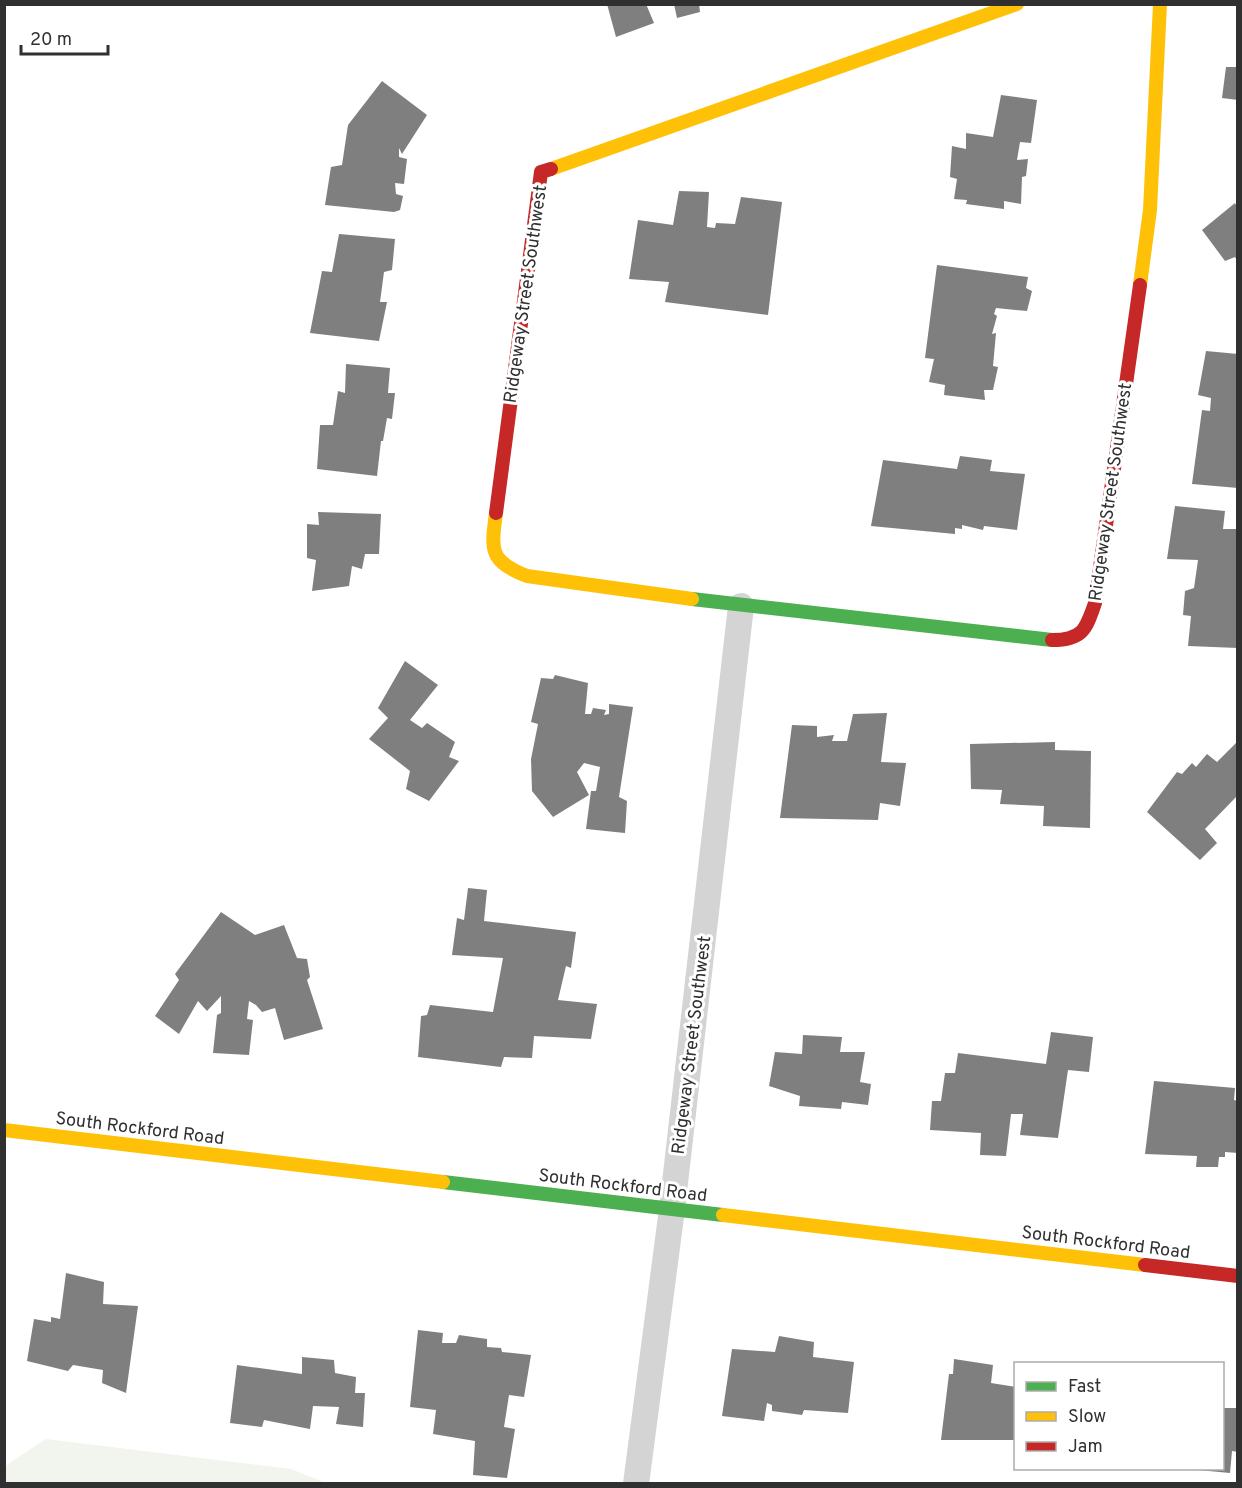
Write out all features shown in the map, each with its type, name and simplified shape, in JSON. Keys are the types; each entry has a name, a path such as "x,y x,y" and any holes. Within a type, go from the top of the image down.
{"street":[{"name":"Ridgeway Street Southwest","path":"1017,4 541,172 493,534 493,549 503,567 527,576 741,606 1047,640 1067,641 1080,635 1086,628 1095,603 1150,210 1160,4"},
{"name":"Ridgeway Street Southwest","path":"636,1484 672,1209 741,606"},
{"name":"South Rockford Road","path":"4,1130 1238,1276"}],"shaded area":[{"path":"46,1439 291,1469 326,1483 5,1483 5,1466"}],"building":[{"path":"607,4 646,4 654,23 616,37"},
{"path":"674,4 699,4 700,12 677,18"},
{"path":"1226,67 1238,67 1238,100 1222,98"},
{"path":"382,81 427,115 402,154 399,148 399,157 407,159 404,184 395,183 396,194 403,196 400,210 394,212 325,205 331,167 342,165 348,125"},
{"path":"1001,95 1037,100 1031,143 1020,142 1017,160 1028,159 1026,176 1022,177 1021,204 1004,201 1004,209 966,204 967,200 954,199 957,179 950,177 952,146 966,149 966,133 993,137"},
{"path":"679,191 709,192 707,227 715,228 716,223 735,224 741,197 782,202 768,315 665,302 669,282 629,279 638,220 673,225"},
{"path":"1235,203 1238,209 1238,262 1235,257 1225,261 1202,230"},
{"path":"339,234 395,239 392,270 384,272 380,302 387,302 379,341 310,333 322,271 332,272"},
{"path":"937,265 1028,277 1026,288 1032,291 1027,311 996,308 994,314 997,316 992,334 996,333 993,366 998,367 993,390 984,390 985,400 944,395 945,385 929,382 934,359 925,358"},
{"path":"1206,351 1238,354 1238,488 1192,484 1202,410 1210,411 1211,398 1198,395"},
{"path":"346,364 390,368 388,393 395,393 392,419 387,418 383,441 381,441 377,476 317,469 320,425 333,425 338,391 345,393"},
{"path":"960,456 992,460 990,471 1025,474 1017,530 984,526 983,530 962,525 962,529 955,528 955,534 871,526 883,460 957,469"},
{"path":"1175,506 1225,511 1223,529 1238,529 1238,648 1188,646 1191,616 1183,615 1185,591 1194,588 1198,560 1167,559"},
{"path":"318,512 381,514 379,554 365,554 362,569 352,566 349,586 312,591 316,560 307,558 307,524 319,525"},
{"path":"405,661 438,685 410,720 422,728 427,723 455,742 449,757 459,761 429,801 406,789 410,771 369,739 388,718 378,708"},
{"path":"555,675 588,683 585,714 591,714 593,708 606,710 604,715 609,714 609,704 633,707 619,797 627,801 625,833 586,829 591,791 596,791 600,767 584,763 577,772 589,795 553,817 532,791 531,759 538,724 531,722 541,678 553,679"},
{"path":"887,713 881,762 906,763 900,806 880,803 878,820 780,818 792,725 817,726 817,737 834,735 832,741 847,741 853,714"},
{"path":"1238,741 1238,795 1205,829 1217,843 1200,860 1147,812 1177,772 1182,774 1192,763 1196,767 1207,754 1217,762"},
{"path":"1055,742 1055,750 1091,751 1090,828 1043,826 1044,806 1000,804 1002,790 971,789 970,744"},
{"path":"468,888 487,890 484,921 576,932 571,968 566,966 558,1000 597,1004 591,1039 534,1036 532,1058 504,1057 501,1067 418,1057 421,1016 427,1015 430,1005 493,1012 503,958 452,955 457,918 464,920"},
{"path":"221,912 255,935 284,925 297,958 307,959 310,977 307,980 323,1029 284,1040 275,1008 262,1012 249,1001 247,1019 253,1020 249,1055 213,1053 217,1015 221,1013 221,996 207,1011 198,1001 179,1034 155,1016 179,980 175,974"},
{"path":"1051,1032 1093,1037 1089,1072 1068,1070 1058,1138 1020,1135 1023,1114 1011,1114 1006,1156 980,1155 981,1133 930,1130 932,1101 941,1101 945,1073 955,1073 958,1053 1046,1064"},
{"path":"803,1035 842,1037 840,1052 865,1052 860,1082 871,1084 868,1105 842,1102 841,1109 799,1106 800,1096 769,1086 775,1052 802,1054"},
{"path":"1154,1081 1235,1088 1234,1100 1238,1101 1238,1153 1225,1152 1225,1157 1219,1157 1218,1167 1196,1167 1197,1156 1145,1154"},
{"path":"66,1273 104,1282 103,1304 138,1306 126,1393 102,1383 103,1370 73,1365 68,1371 27,1361 34,1319 51,1322 51,1317 60,1319"},
{"path":"418,1330 443,1333 442,1343 456,1343 459,1335 487,1339 487,1347 501,1348 502,1352 531,1355 524,1397 509,1395 504,1427 515,1429 507,1478 473,1475 475,1441 433,1434 436,1410 410,1407"},
{"path":"779,1336 814,1342 813,1357 854,1362 848,1413 804,1410 802,1415 772,1411 772,1405 767,1403 764,1421 722,1416 732,1349 775,1352"},
{"path":"302,1357 334,1360 335,1373 356,1377 355,1393 365,1393 363,1427 336,1424 339,1407 313,1406 310,1429 264,1420 262,1427 230,1423 237,1365 302,1374"},
{"path":"954,1359 993,1365 991,1383 1014,1387 1014,1440 941,1440 949,1374 953,1374"},
{"path":"1224,1408 1237,1408 1238,1452 1232,1451 1230,1473 1198,1470 1224,1470"}],"traffic: fast":[{"path":"692,599 1052,640"},
{"path":"443,1182 723,1215"}],"traffic: slow":[{"path":"551,169 1017,4"},
{"path":"1140,285 1150,210 1160,4"},
{"path":"496,513 493,536 495,553 505,565 515,571 527,576 692,599"},
{"path":"4,1130 443,1182"},
{"path":"723,1215 1145,1265"}],"traffic: jam":[{"path":"496,513 541,172 551,169"},
{"path":"1052,640 1071,638 1082,631 1095,603 1140,285"},
{"path":"1145,1265 1238,1276"}]}
